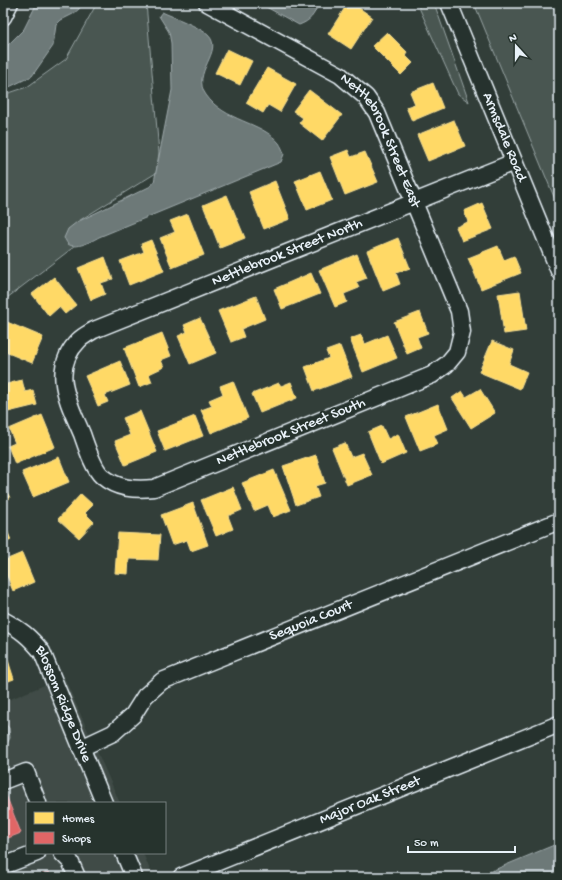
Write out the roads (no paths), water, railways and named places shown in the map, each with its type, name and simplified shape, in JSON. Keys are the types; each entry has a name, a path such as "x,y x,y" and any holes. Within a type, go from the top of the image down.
{"street":[{"path":"3,17 10,3"},
{"name":"Nettlebrook Street East","path":"207,3 340,75 366,97 377,113 459,311 462,332 457,352"},
{"name":"Armsdale Road","path":"449,3 559,271"},
{"name":"Nettlebrook Street North","path":"116,485 101,475 90,457 64,389 63,371 68,354 79,340 94,330 413,201 514,162"},
{"name":"Nettlebrook Street South","path":"116,485 136,490 154,488 432,375 447,364 457,352"},
{"name":"Sequoia Court","path":"82,748 113,733 133,715 145,696 162,681 559,521"},
{"name":"Blossom Ridge Drive","path":"3,620 20,629 31,638 42,652 104,802"},
{"name":"Major Oak Street","path":"180,877 559,724"},
{"path":"3,781 26,772 38,802"},
{"path":"3,866 34,854"},
{"path":"63,854 70,861 77,877"},
{"path":"124,854 134,877"}]}
